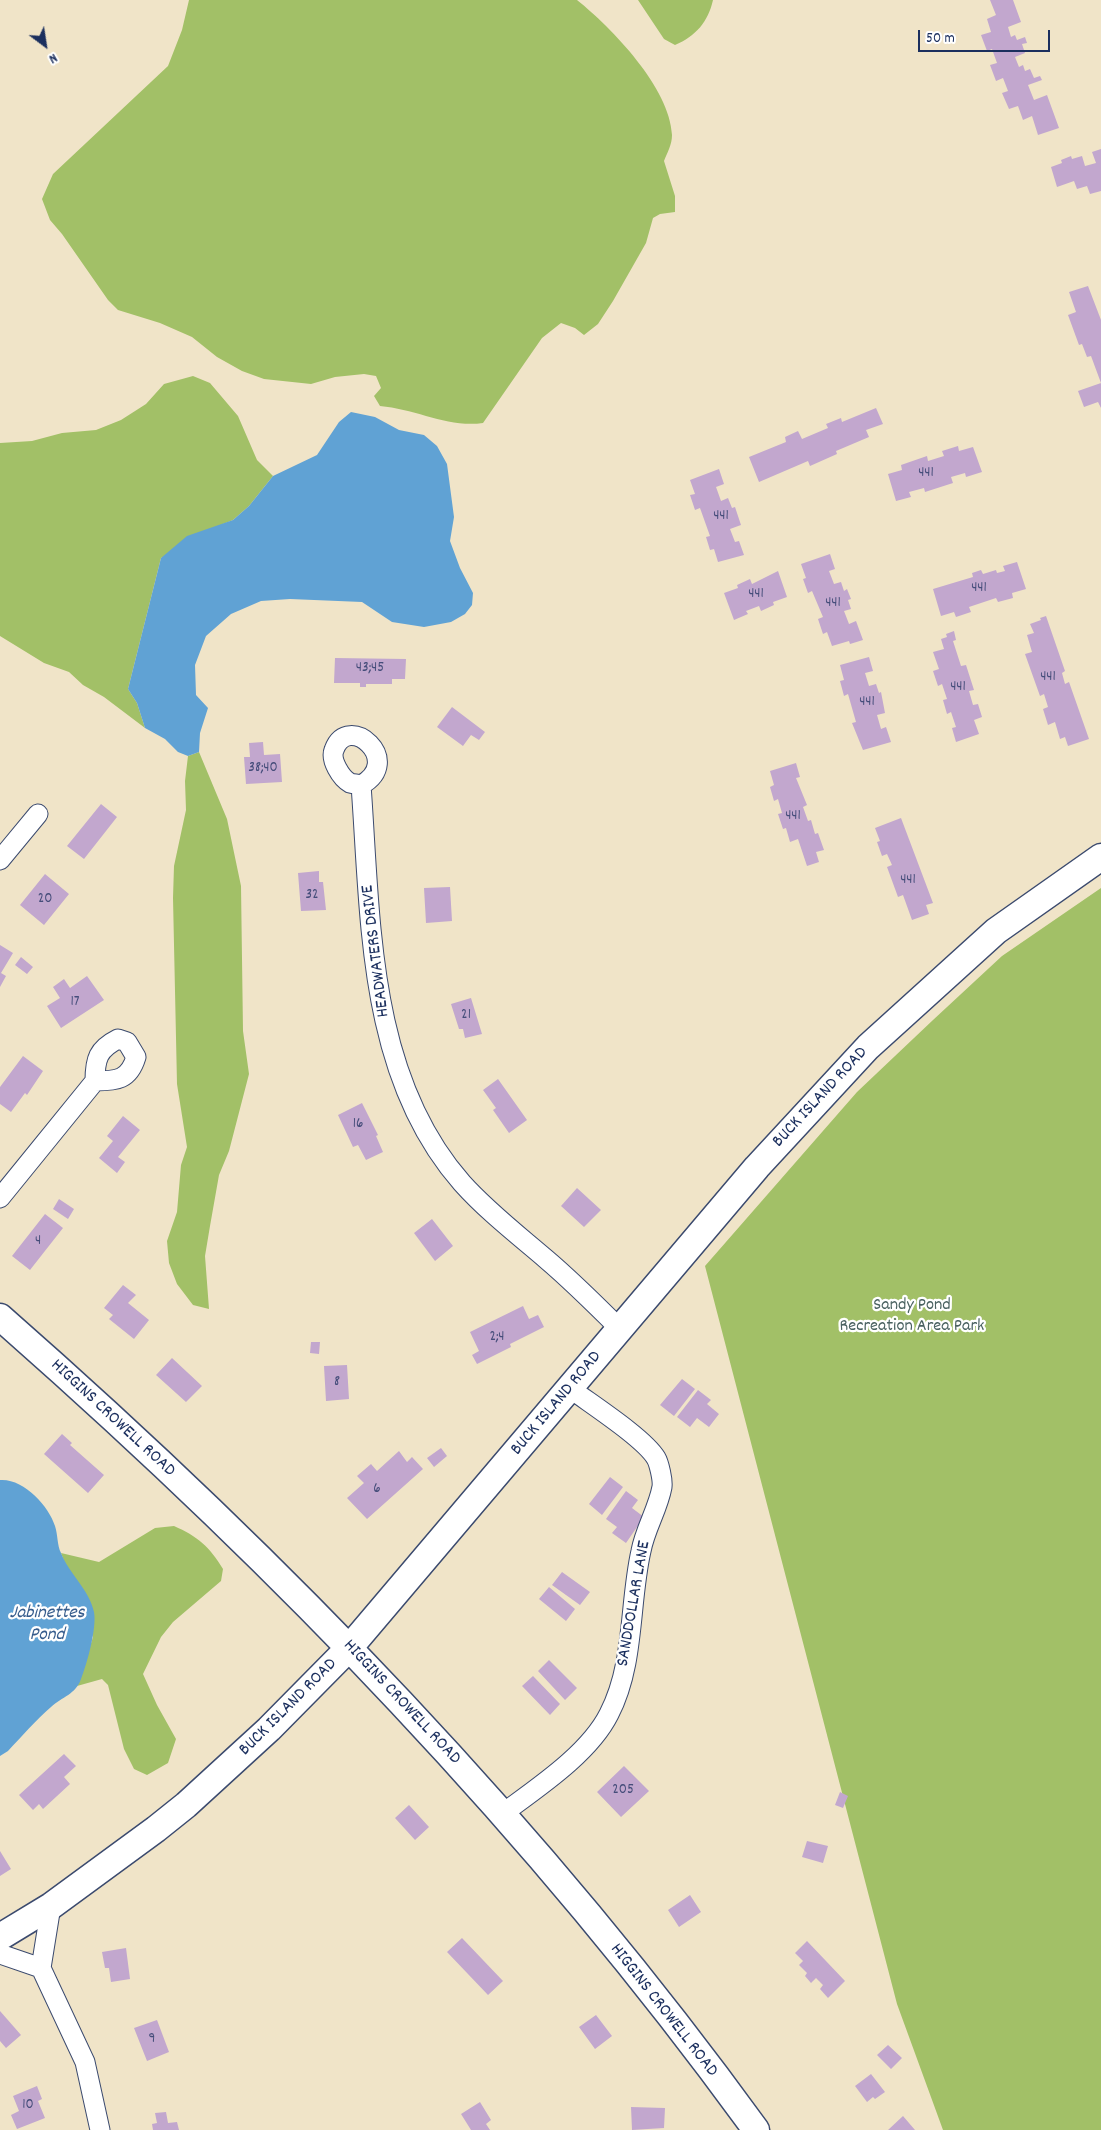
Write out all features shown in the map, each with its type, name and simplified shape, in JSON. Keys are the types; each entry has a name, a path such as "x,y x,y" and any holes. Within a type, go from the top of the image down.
{"main road":[{"name":"BUCK ISLAND ROAD","path":"0,1937 51,1906 109,1865 186,1805 269,1729 350,1647 571,1389 757,1167 868,1047 996,931 1101,857"},
{"name":"HIGGINS CROWELL ROAD","path":"0,1317 195,1495 350,1647 418,1719 577,1901 750,2128"}],"street":[{"name":"HEADWATERS DRIVE","path":"361,785 375,966 382,1008 401,1077 413,1106 434,1143 464,1184 620,1329"},
{"path":"0,860 38,814"},
{"path":"0,1198 95,1081"},
{"name":"SANDDOLLAR LANE","path":"502,1814 546,1781 586,1744 609,1714 621,1682 628,1647 641,1550 663,1485 656,1458 633,1435 571,1389"},
{"path":"51,1906 40,1968 85,2062 100,2130"},
{"path":"0,1954 40,1968"}],"green space":[{"path":"189,0 577,0 606,26 637,60 661,98 669,117 672,135 664,161 675,196 675,212 660,214 653,218 646,243 598,324 584,335 575,328 561,323 542,338 483,423 457,423 380,406 374,396 381,388 376,376 364,374 335,377 311,384 264,379 242,371 217,357 192,337 160,323 118,310 108,300 50,220 42,199 53,174 168,66 182,30"},
{"path":"638,0 713,0 708,15 695,33 675,45 664,39"},
{"path":"193,376 210,383 238,416 257,460 273,476 249,506 233,520 216,527 161,558 128,689 137,703 145,728 104,697 83,685 69,672 44,663 0,636 0,443 32,441 62,433 96,430 121,420 146,404 164,384"},
{"path":"199,752 227,819 241,886 243,1031 249,1074 229,1151 219,1175 210,1226 205,1256 209,1309 193,1305 177,1284 169,1263 167,1241 177,1212 181,1165 187,1147 177,1084 174,866 186,810 185,781 188,756"},
{"name":"Sandy Pond Recreation Area Park","path":"1101,888 1101,2130 943,2130 897,2004 705,1266 857,1092 1002,956"},
{"path":"174,1526 202,1543 213,1554 223,1569 221,1581 173,1622 161,1637 143,1674 157,1705 176,1739 168,1763 147,1775 134,1769 124,1749 108,1685 102,1679 77,1686 93,1637 61,1553 99,1562 155,1528"}],"water":[{"path":"351,412 375,417 399,430 424,435 437,446 447,464 454,517 450,541 460,568 473,593 472,605 465,614 451,622 424,627 392,622 362,602 290,599 261,601 231,614 206,636 195,665 196,695 208,708 200,733 199,752 188,756 178,752 165,739 145,728 137,703 128,689 161,558 187,536 233,520 249,506 273,476 317,455 339,422"},
{"name":"Jabinettes Pond","path":"0,1480 9,1481 26,1488 47,1510 55,1526 61,1553 88,1596 95,1619 91,1646 79,1684 72,1692 45,1712 8,1751 0,1756"}],"building":[{"path":"990,0 1013,0 1021,22 1008,27 1011,37 1015,35 1017,40 1025,37 1027,43 1022,44 1025,53 1015,57 1019,67 1023,65 1025,71 1030,69 1034,78 1040,76 1042,80 1028,85 1034,100 1047,95 1059,128 1038,135 1032,116 1023,120 1018,106 1009,109 1002,93 1008,91 1003,78 996,81 990,65 997,63 992,49 987,51 981,35 991,32 987,19 996,15"},
{"path":"1101,149 1101,191 1090,194 1087,186 1077,189 1074,181 1057,187 1051,167 1062,163 1061,160 1071,156 1072,159 1082,156 1085,166 1096,163 1092,152"},
{"path":"1088,286 1101,320 1101,383 1091,356 1087,357 1082,344 1079,345 1068,315 1076,312 1069,292"},
{"path":"1101,383 1101,408 1098,402 1084,407 1078,391"},
{"path":"876,408 883,424 866,430 869,437 836,451 837,454 810,466 808,461 759,482 749,457 786,442 785,437 798,431 802,439 828,428 826,424 841,418 842,422"},
{"path":"958,446 959,451 973,447 982,472 966,477 965,473 951,477 953,483 925,492 924,488 909,492 911,497 896,501 888,474 902,470 901,465 927,456 928,461 944,456 942,451"},
{"path":"719,469 724,484 716,487 721,501 728,498 732,508 735,507 741,525 730,529 735,542 739,541 744,555 718,562 714,549 710,550 706,537 710,536 700,508 695,510 690,495 695,494 690,480"},
{"path":"830,554 835,569 829,571 834,584 841,582 844,591 847,589 851,599 848,600 851,609 844,611 849,624 856,621 863,640 850,644 849,641 832,646 827,632 823,634 818,619 823,617 812,591 808,593 803,579 806,578 801,564"},
{"path":"1017,562 1026,589 1012,593 1013,598 998,602 996,598 969,607 971,612 956,617 954,612 941,616 933,589 973,577 972,573 981,570 983,574 996,570 997,573 1005,571 1003,566"},
{"path":"778,571 787,597 773,602 774,605 761,611 759,606 746,611 748,614 734,620 724,593 738,588 737,585 750,579 752,584"},
{"path":"1046,616 1065,671 1062,673 1065,684 1069,682 1089,739 1068,746 1065,737 1060,739 1055,722 1048,725 1043,709 1048,707 1044,694 1040,696 1025,654 1032,652 1027,635 1034,633 1030,624"},
{"path":"954,631 956,640 953,641 961,666 966,665 974,690 969,691 973,705 978,704 982,717 974,720 979,734 956,742 952,728 956,727 951,712 947,714 943,700 947,699 942,684 938,686 933,671 939,669 933,652 944,649 941,639 947,637 946,634"},
{"path":"869,657 873,671 865,673 869,686 876,684 879,693 881,692 885,713 877,715 881,729 886,727 891,742 863,750 852,723 856,722 848,694 844,696 840,681 844,680 840,665"},
{"path":"335,658 406,659 405,679 392,679 392,684 366,684 366,687 360,687 360,683 334,683"},
{"path":"452,707 485,732 479,740 471,735 463,746 437,727"},
{"path":"263,742 264,755 280,754 282,782 246,784 244,757 250,757 249,743"},
{"path":"796,763 800,777 796,778 807,805 803,807 808,821 811,820 815,834 818,833 824,850 816,852 819,862 807,866 798,839 790,842 786,828 783,829 778,814 782,813 778,799 774,801 770,787 774,785 770,771"},
{"path":"101,804 117,817 84,859 67,846"},
{"path":"901,818 933,903 926,905 929,914 912,920 903,895 898,897 887,867 892,865 887,854 882,856 877,842 880,841 875,828"},
{"path":"319,871 319,882 323,882 326,910 301,911 298,873"},
{"path":"45,874 69,894 44,925 20,905"},
{"path":"450,887 452,921 426,923 424,888"},
{"path":"0,945 13,953 1,973 6,976 0,987"},
{"path":"21,957 33,967 27,974 15,965"},
{"path":"87,976 104,1000 61,1028 47,1006 60,998 53,987 64,979 70,988"},
{"path":"471,998 482,1034 465,1038 463,1029 459,1029 451,1004"},
{"path":"23,1056 43,1071 27,1095 25,1093 11,1112 0,1104 0,1087"},
{"path":"498,1079 527,1120 509,1133 493,1110 496,1108 483,1090"},
{"path":"362,1103 378,1135 376,1136 383,1152 366,1160 358,1145 353,1147 338,1115"},
{"path":"123,1116 140,1130 118,1157 125,1162 117,1173 99,1158 113,1141 107,1136"},
{"path":"577,1188 601,1210 584,1227 561,1206"},
{"path":"59,1199 74,1209 68,1219 53,1209"},
{"path":"45,1214 63,1228 30,1270 12,1256"},
{"path":"432,1219 453,1246 435,1261 414,1233"},
{"path":"123,1285 136,1295 128,1303 149,1320 134,1339 109,1319 113,1315 104,1308"},
{"path":"523,1306 529,1319 538,1315 544,1327 510,1344 511,1347 477,1364 472,1355 479,1351 470,1332"},
{"path":"311,1342 320,1342 319,1354 310,1353"},
{"path":"172,1358 202,1386 186,1402 156,1375"},
{"path":"347,1365 349,1399 326,1401 324,1366"},
{"path":"682,1379 695,1389 674,1416 660,1405"},
{"path":"698,1390 711,1400 707,1404 719,1414 709,1427 697,1418 690,1427 677,1417"},
{"path":"62,1434 72,1443 70,1445 104,1475 88,1493 44,1454"},
{"path":"441,1448 447,1456 434,1467 427,1458"},
{"path":"399,1451 407,1462 412,1457 423,1469 367,1519 347,1498 364,1483 357,1476 371,1464 377,1471"},
{"path":"610,1477 623,1487 602,1515 589,1504"},
{"path":"626,1491 638,1500 632,1508 644,1517 626,1543 612,1533 617,1527 606,1519"},
{"path":"562,1572 590,1592 580,1605 552,1585"},
{"path":"549,1587 575,1609 566,1621 539,1599"},
{"path":"549,1660 577,1688 565,1700 538,1671"},
{"path":"533,1676 560,1704 550,1715 522,1686"},
{"path":"64,1754 76,1766 64,1777 70,1784 43,1809 39,1804 33,1810 19,1795"},
{"path":"624,1766 649,1791 621,1817 597,1792"},
{"path":"840,1792 848,1796 843,1808 835,1805"},
{"path":"409,1805 429,1827 415,1840 395,1818"},
{"path":"807,1841 828,1846 823,1863 802,1857"},
{"path":"0,1851 11,1869 0,1876"},
{"path":"690,1895 701,1912 679,1927 668,1910"},
{"path":"462,1938 503,1981 488,1995 447,1952"},
{"path":"807,1941 845,1981 828,1998 820,1989 823,1985 816,1978 811,1983 805,1976 807,1973 799,1965 803,1961 795,1953"},
{"path":"126,1948 130,1979 111,1982 109,1968 105,1968 102,1952"},
{"path":"0,2011 21,2035 6,2048 0,2041"},
{"path":"596,2015 612,2036 595,2049 579,2027"},
{"path":"157,2020 169,2052 147,2061 134,2028"},
{"path":"888,2045 902,2058 891,2069 877,2055"},
{"path":"871,2074 885,2092 867,2102 855,2086"},
{"path":"37,2086 42,2099 38,2101 45,2118 17,2129 11,2115 19,2111 13,2096"},
{"path":"480,2102 491,2120 486,2124 490,2130 471,2130 461,2114"},
{"path":"631,2107 665,2108 664,2128 632,2130"},
{"path":"166,2112 168,2123 177,2122 179,2130 153,2130 152,2124 157,2123 155,2113"},
{"path":"903,2116 915,2130 888,2130"}]}
